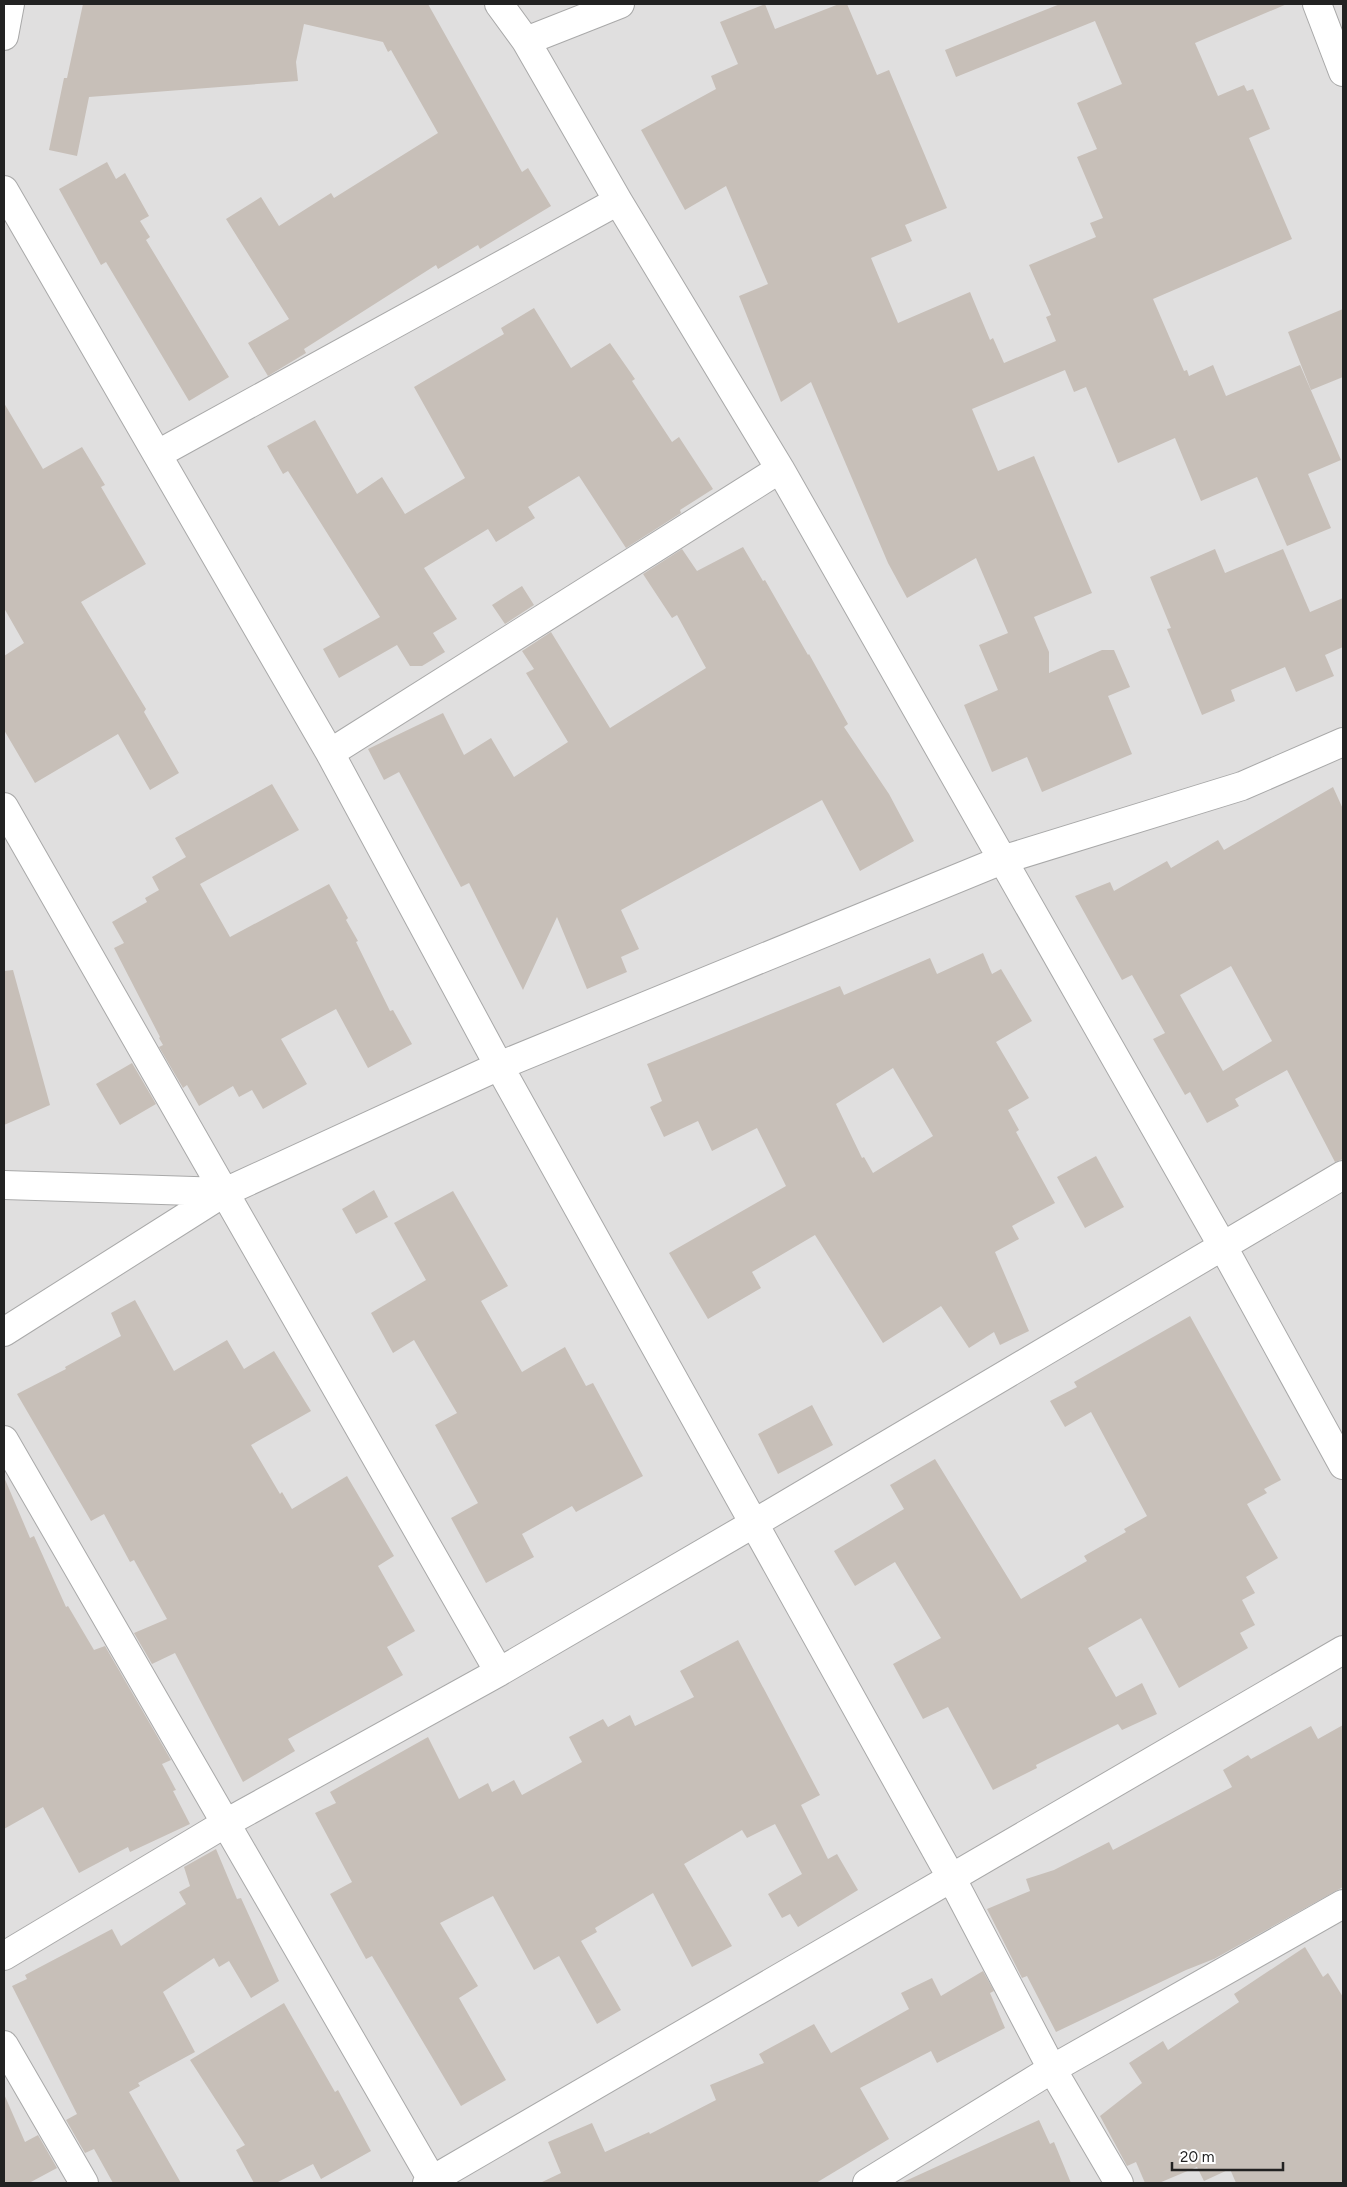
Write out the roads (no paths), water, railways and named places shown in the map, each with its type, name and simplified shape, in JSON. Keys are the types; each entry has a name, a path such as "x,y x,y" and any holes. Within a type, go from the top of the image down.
{"street":[{"path":"4,36 10,4"},
{"path":"499,4 526,41 618,201 780,469 1222,1245 1343,1465"},
{"path":"526,41 620,4"},
{"path":"1317,4 1343,72"},
{"path":"4,190 330,753 499,1066 952,1879 1052,2069 1119,2183"},
{"path":"158,454 618,201"},
{"path":"330,753 780,469"},
{"path":"4,1332 224,1192 499,1066 1002,860 1242,786 1343,742"},
{"path":"4,806 499,1672"},
{"path":"4,1956 226,1823 499,1672 753,1524 1343,1175"},
{"path":"4,1185 224,1192"},
{"path":"4,1440 226,1823 430,2181 1343,1650"},
{"path":"867,2183 1052,2069 1343,1904"},
{"path":"4,2045 84,2183"}]}
